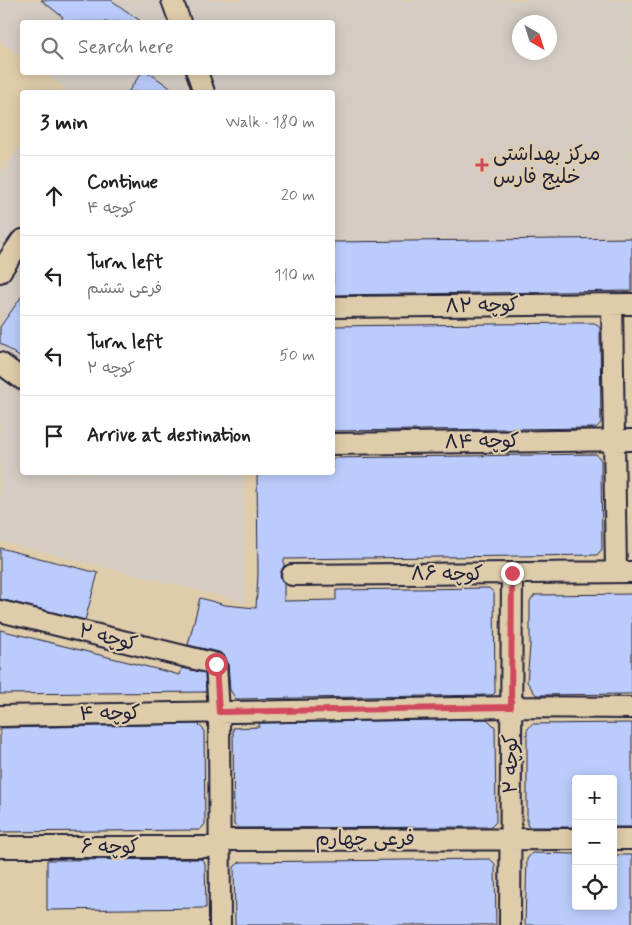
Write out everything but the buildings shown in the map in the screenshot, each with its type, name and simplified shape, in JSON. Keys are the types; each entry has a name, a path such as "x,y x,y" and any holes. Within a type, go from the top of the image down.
{"street":[{"path":"172,0 179,20"},
{"path":"198,75 203,90"},
{"path":"0,272 20,243"},
{"path":"612,304 623,440 624,572"},
{"name":"کوچه ۸۲","path":"335,307 632,304"},
{"path":"0,363 20,378"},
{"name":"کوچه ۸۴","path":"335,444 623,440"},
{"name":"کوچه ۸۶","path":"292,575 624,572"},
{"name":"کوچه ۲","path":"510,925 512,573"},
{"name":"کوچه ۲","path":"0,611 216,664 219,712"},
{"name":"کوچه ۴","path":"0,716 511,707 632,708"},
{"path":"219,712 220,925"},
{"name":"فرعی چهارم","path":"220,843 572,839"},
{"path":"617,839 632,839"},
{"name":"کوچه ۶","path":"0,847 220,843"}],"shaded area":[{"name":"مرکز بهداشتی خلیج فارس","path":"0,0 632,0 632,237 335,241 335,90 62,90 64,87 46,75 335,75 335,20 20,20 20,56 0,41"},
{"path":"20,146 20,475 243,475 245,602 0,541 0,174"}],"place":[{"name":"مرکز بهداشتی خلیج فارس","path":"482,165"}],"route":[{"path":"216,664 219,712 511,707 512,573"}]}
